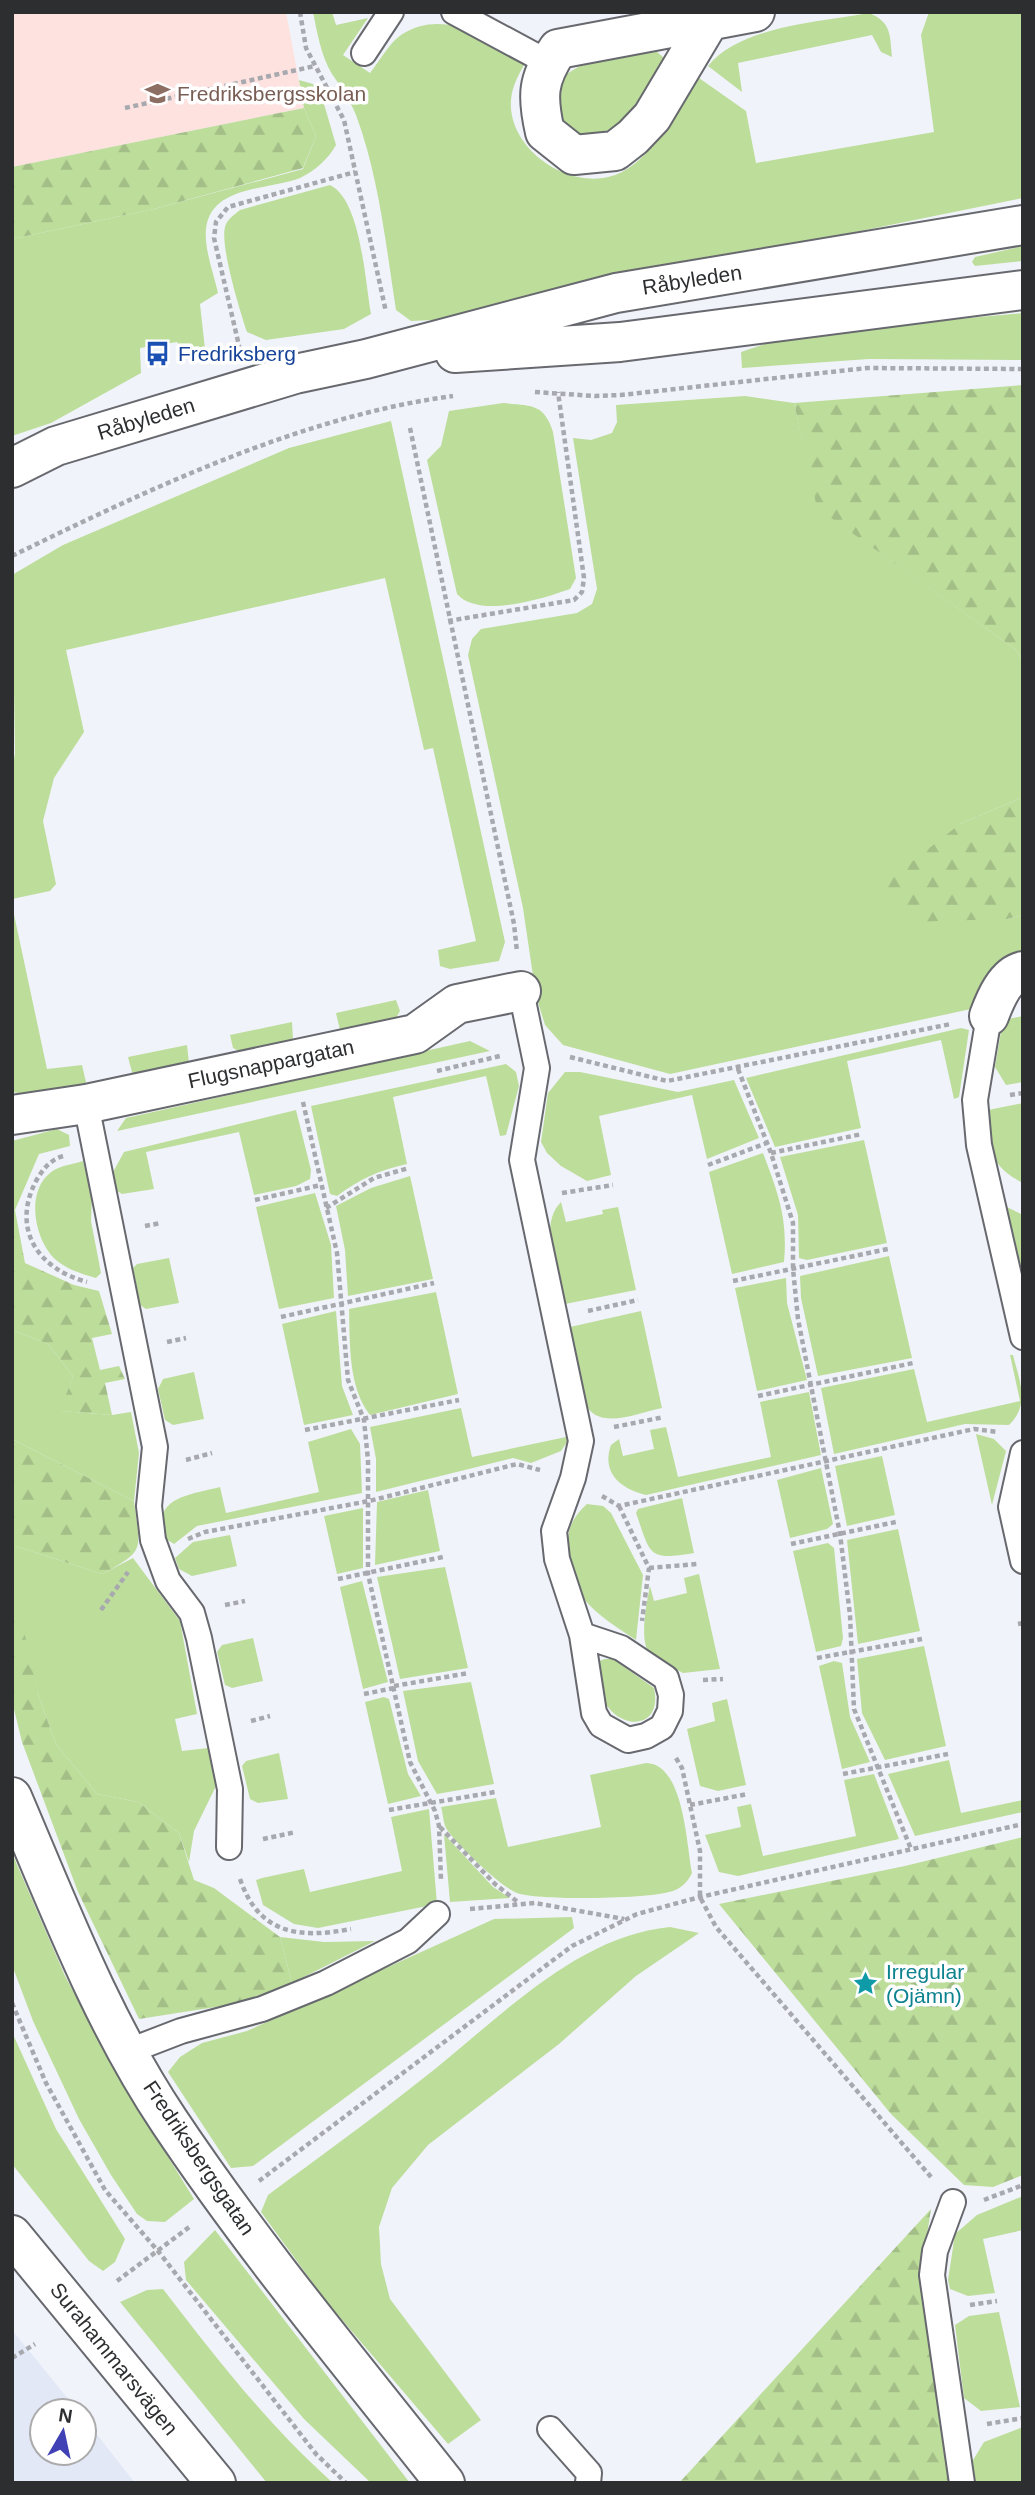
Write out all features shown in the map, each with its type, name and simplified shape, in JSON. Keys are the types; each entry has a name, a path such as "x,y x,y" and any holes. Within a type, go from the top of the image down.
{"main road":[{"path":"708,23 652,117 615,150 574,155 545,132 538,101 544,69 558,49 708,23 755,12"},
{"name":"Råbyleden","path":"12,468 56,446 295,374 366,359 616,293 1023,225"},
{"name":"Råbyleden","path":"366,359 620,342 1023,290"},
{"path":"989,1016 997,995 1017,972 1023,971"},
{"name":"Flugsnappargatan","path":"12,1115 86,1104 415,1034 457,1004 521,991"},
{"name":"Fredriksbergsgatan","path":"12,1797 80,1959 168,2119 271,2263 445,2483"},
{"name":"Surahammarsvägen","path":"12,2235 216,2483"}],"lane":[{"path":"364,53 391,12"},
{"path":"454,12 549,63"},
{"path":"521,991 537,1068 522,1160 580,1434 573,1478 554,1531 557,1559 583,1635 594,1713 601,1726 628,1740 646,1736 662,1727 670,1711 666,1678 621,1648 583,1635"},
{"path":"989,1016 975,1100 979,1145 1023,1337"},
{"path":"86,1104 155,1447 149,1506 157,1554 168,1581 192,1612 199,1638 230,1789 229,1847"},
{"path":"1022,1555 1011,1507 1023,1453"},
{"path":"129,2052 181,2031 262,2009 326,1983 408,1941 437,1914"},
{"path":"953,2202 935,2251 932,2275 962,2483"},
{"path":"550,2429 589,2473 588,2483"}],"path":[{"path":"300,12 306,48 344,120 387,315"},
{"path":"125,108 315,66"},
{"path":"240,352 214,238 216,222 228,207 355,173"},
{"path":"530,391 621,395 867,368 1023,369"},
{"path":"448,621 574,600 582,592 584,578 558,393"},
{"path":"12,556 271,441 382,409 465,394"},
{"path":"410,428 448,621 514,924 521,991"},
{"path":"425,1073 534,1048 667,1081 738,1069 989,1016"},
{"path":"738,1069 771,1153 793,1223 793,1269 811,1384 840,1534 852,1651 854,1709 911,1849"},
{"path":"290,1105 317,1099"},
{"path":"303,1102 338,1253 348,1380 364,1420 368,1460 368,1574 410,1762 430,1801 439,1826 441,1885"},
{"path":"771,1153 862,1134"},
{"path":"708,1165 767,1143"},
{"path":"95,1147 53,1159 40,1174 25,1212 30,1239 47,1263 70,1278 98,1286 122,1284"},
{"path":"326,1208 374,1178 408,1168"},
{"path":"255,1200 321,1185"},
{"path":"530,1198 613,1185"},
{"path":"733,1280 888,1249"},
{"path":"281,1317 434,1283"},
{"path":"556,1318 638,1300"},
{"path":"758,1396 913,1363"},
{"path":"306,1430 459,1399"},
{"path":"580,1434 664,1417"},
{"path":"619,1506 649,1568 637,1659"},
{"path":"791,1544 896,1522"},
{"path":"101,1610 137,1558 157,1554"},
{"path":"338,1579 443,1557"},
{"path":"649,1568 697,1564"},
{"path":"817,1658 922,1639"},
{"path":"364,1694 469,1673"},
{"path":"662,1727 681,1768 700,1851 700,1896 716,1927 953,2202"},
{"path":"843,1774 948,1754"},
{"path":"389,1810 430,1801 495,1793"},
{"path":"690,1805 748,1794"},
{"path":"255,2183 572,1946 637,1914 700,1896 1023,1824"},
{"path":"439,1826 495,1884 520,1903"},
{"path":"12,2003 47,2083 105,2190 158,2251 316,2454 346,2483"},
{"path":"117,2281 198,2220"},
{"path":"12,2358 35,2344"}],"shaded area":[{"name":"Fredriksbergsskolan","path":"12,12 286,12 304,108 12,167"},
{"path":"12,2330 67,2397 28,2397 28,2467 98,2467 98,2436 135,2483 12,2483"}],"green space":[{"path":"313,12 332,12 336,25 368,18 343,55 370,73 397,38 417,27 433,24 466,29 527,60 515,84 511,100 513,119 520,136 532,152 565,173 584,178 604,178 622,172 645,154 699,78 746,111 756,163 934,132 921,35 929,12 1023,12 1023,198 737,256 455,319 411,321 396,310 371,163 356,115 325,60"},
{"path":"869,13 882,20 888,30 892,57 881,52 872,35 738,63 742,92 708,66 722,53 760,34 805,23"},
{"path":"656,51 664,58 662,66 622,120 610,129 596,134 581,134 562,129 553,90 562,79 573,70 598,60"},
{"path":"299,80 313,84 324,104 336,145 321,164 306,175 230,197 219,204 210,215 206,229 206,245 218,293 200,304 205,349 185,353 177,342 140,348 141,373 51,423 12,436 12,239 154,209 303,169 316,136 304,108"},
{"path":"304,108 316,136 303,168 154,209 12,239 12,167"},
{"path":"330,185 340,193 349,207 355,224 371,314 344,329 266,340 247,332 225,248 227,222 240,210"},
{"path":"1023,246 1023,261 975,266 972,262 975,257"},
{"path":"1023,313 1023,360 869,359 742,368 741,352 794,334"},
{"path":"1023,385 1023,661 1015,649 817,508 794,403"},
{"path":"745,396 794,403 818,508 1015,649 1023,661 1023,797 960,824 1007,919 1023,915 1023,955 991,976 971,1009 670,1074 563,1045 545,1025 536,996 523,908 468,655 472,639 481,629 577,613 592,604 597,589 573,438 591,440 612,433 617,422 616,405"},
{"path":"503,403 541,411 553,432 576,578 570,589 544,598 511,605 480,605 457,594 427,460 441,446 449,411"},
{"path":"391,421 505,942 499,961 450,969 440,966 438,950 476,941 433,748 424,750 385,578 66,650 84,732 54,778 43,821 56,884 50,891 12,899 12,774 15,753 12,575 63,545 289,448"},
{"path":"1023,797 1023,915 1007,919 905,922 886,882 960,824"},
{"path":"12,905 47,1069 82,1065 86,1082 84,1087 38,1096 12,1092"},
{"path":"396,1000 400,1011 396,1018 340,1030 336,1013"},
{"path":"1023,1016 1023,1082 1006,1085 995,1067 1003,1020"},
{"path":"292,1022 293,1040 241,1052 233,1048 230,1035"},
{"path":"961,1028 969,1030 959,1097 954,1099 941,1040 847,1061 861,1128 775,1147 746,1078"},
{"path":"470,1041 490,1051 117,1131 126,1118"},
{"path":"187,1045 189,1063 133,1076 128,1057"},
{"path":"506,1064 516,1072 519,1086 506,1135 500,1136 486,1076 393,1097 407,1164 370,1176 337,1196 330,1194 311,1106"},
{"path":"565,1072 580,1072 678,1092 734,1080 759,1138 707,1159 692,1095 599,1116 611,1175 587,1181 561,1166 547,1153 541,1142 548,1093"},
{"path":"1023,1103 1023,1183 1002,1169 992,1153 988,1110"},
{"path":"296,1110 311,1170 310,1179 296,1186 254,1195 239,1132 146,1152 154,1189 122,1194 117,1191 112,1174 124,1152"},
{"path":"57,1129 69,1135 70,1146 39,1154 15,1210 12,1209 12,1141"},
{"path":"864,1140 887,1243 807,1260 799,1258 798,1215 780,1157"},
{"path":"763,1153 781,1206 785,1232 784,1262 732,1274 709,1172"},
{"path":"83,1161 92,1196 91,1221 101,1273 96,1278 70,1269 56,1260 42,1239 35,1213 39,1187 46,1177 56,1169"},
{"path":"410,1176 433,1279 348,1296 345,1250 336,1206 371,1188"},
{"path":"315,1193 331,1245 334,1298 279,1309 256,1207"},
{"path":"561,1202 566,1222 603,1214 602,1210 618,1207 636,1290 565,1304 550,1237 554,1212"},
{"path":"1005,1206 1023,1215 1023,1297"},
{"path":"12,1209 15,1210 25,1263 74,1285 99,1291 112,1334 92,1338 100,1370 119,1366 125,1379 105,1383 112,1415 60,1411 73,1376 48,1344 12,1330"},
{"path":"889,1256 912,1358 818,1376 801,1298 800,1276"},
{"path":"169,1258 179,1303 146,1309 140,1305 133,1268 137,1264"},
{"path":"786,1278 787,1303 807,1380 757,1391 735,1288"},
{"path":"436,1292 458,1394 370,1415 354,1378 349,1309"},
{"path":"336,1311 342,1386 353,1415 304,1425 282,1324"},
{"path":"641,1311 662,1408 619,1418 598,1416 590,1411 585,1402 570,1327"},
{"path":"12,1330 48,1344 73,1376 61,1411 112,1415 131,1412 139,1453 134,1501 14,1440"},
{"path":"1010,1355 1013,1355 1022,1400 1016,1417 1009,1425 965,1424 834,1454 821,1388 914,1369 927,1422 1020,1401"},
{"path":"194,1372 204,1419 173,1425 165,1420 158,1389 163,1379"},
{"path":"809,1392 821,1455 646,1495 621,1484 611,1472 611,1445 619,1439 623,1456 654,1449 650,1430 666,1427 678,1477 771,1457 760,1402"},
{"path":"461,1408 472,1457 566,1437 567,1442 561,1451 531,1463 513,1458 376,1492 376,1459 370,1427"},
{"path":"351,1429 360,1444 362,1493 197,1526 174,1544 166,1539 162,1525 163,1514 175,1500 185,1496 220,1487 226,1513 319,1492 308,1442"},
{"path":"12,1431 14,1440 134,1501 138,1539 137,1547 127,1559 102,1574 12,1545"},
{"path":"976,1434 994,1439 1006,1451 992,1505"},
{"path":"882,1456 895,1515 847,1526 835,1466"},
{"path":"821,1468 833,1524 827,1529 790,1538 777,1480"},
{"path":"428,1490 440,1551 375,1565 377,1502"},
{"path":"682,1498 694,1553 659,1555 649,1546 636,1513 638,1509"},
{"path":"587,1504 603,1506 611,1513 643,1575 636,1640 596,1611 582,1597 578,1587 569,1554 568,1536 574,1520"},
{"path":"363,1508 363,1568 337,1574 324,1516"},
{"path":"898,1529 920,1631 858,1644 847,1540"},
{"path":"230,1535 237,1566 192,1576 179,1569 175,1558 193,1542"},
{"path":"828,1543 834,1548 843,1638 841,1646 816,1652 793,1551"},
{"path":"12,1545 102,1574 133,1558 180,1621 197,1714 175,1719 182,1751 208,1748 216,1786 194,1831 189,1862 179,1833 138,1802 97,1794 56,1744 39,1697 22,1633 12,1579"},
{"path":"445,1567 468,1668 400,1679 377,1577"},
{"path":"699,1574 720,1669 683,1673 657,1658 646,1647 644,1630 647,1601 650,1586 654,1601 687,1593 684,1578"},
{"path":"12,1579 39,1697 56,1744 97,1794 138,1802 179,1833 194,1880 214,1888 280,1937 292,1983 235,2004 139,2019 78,1892 22,1742 12,1701"},
{"path":"362,1581 388,1682 363,1689 340,1587"},
{"path":"253,1638 263,1681 232,1688 225,1685 217,1652 222,1645"},
{"path":"924,1646 946,1746 885,1760 862,1713 857,1659"},
{"path":"613,1659 654,1688 655,1703 651,1714 644,1720 634,1722 623,1719 613,1713 605,1702 596,1671 599,1661"},
{"path":"834,1661 842,1663 850,1717 870,1762 842,1769 819,1666"},
{"path":"471,1682 494,1784 437,1794 418,1761 403,1691"},
{"path":"384,1697 389,1699 408,1774 421,1796 388,1804 365,1702"},
{"path":"727,1699 746,1785 718,1791 700,1786 687,1729 715,1721 712,1703"},
{"path":"279,1753 288,1799 258,1803 250,1799 242,1766 246,1761"},
{"path":"949,1760 961,1813 1023,1800 1023,1812 915,1836 888,1774"},
{"path":"646,1763 659,1767 668,1776 676,1790 685,1825 692,1873 685,1884 673,1891 642,1896 595,1898 529,1896 517,1893 479,1864 445,1826 441,1807 496,1798 508,1847 601,1827 590,1775"},
{"path":"874,1774 899,1839 738,1876 719,1872 705,1835 741,1827 737,1807 751,1804 763,1856 856,1836 844,1780"},
{"path":"429,1809 437,1904 318,1928 294,1924 263,1905 256,1880 262,1878 304,1869 310,1892 402,1871 391,1817"},
{"path":"444,1834 493,1887 510,1898 450,1902"},
{"path":"1023,1837 1023,2175 993,2187 964,2185 891,2114 719,1904 905,1866"},
{"path":"12,1853 65,1976 123,2084 194,2199 165,2222 147,2221 137,2214 111,2175 79,2119 33,2021 12,1965"},
{"path":"572,1917 574,1928 253,2166 231,2168 168,2072 180,2057 202,2043 247,2031 494,1919"},
{"path":"670,1927 699,1933 636,1976 559,2044 428,2145 392,2188 379,2227 381,2264 390,2299 481,2420 448,2444 326,2301 261,2212 268,2195 383,2110 537,1985 601,1947 635,1934"},
{"path":"280,1937 324,1942 375,1941 292,1983"},
{"path":"12,2032 56,2129 125,2239 115,2262 103,2271 89,2261 12,2164"},
{"path":"1023,2196 1023,2230 983,2239 995,2293 968,2296 950,2289 948,2280 955,2234 977,2215"},
{"path":"931,2209 921,2274 952,2483 679,2483"},
{"path":"215,2230 410,2483 371,2483 304,2419 186,2280 184,2262"},
{"path":"163,2289 223,2365 286,2438 333,2483 267,2483 120,2302 147,2290"},
{"path":"999,2312 1020,2407 981,2411 964,2398 955,2325 969,2316"},
{"path":"1023,2427 1023,2483 972,2483 970,2465 984,2442"}],"place":[{"name":"Fredriksbergsskolan","path":"157,94"},
{"name":"Fredriksberg","path":"158,354"},
{"name":"Irregular (Ojämn)","path":"866,1984"}]}
